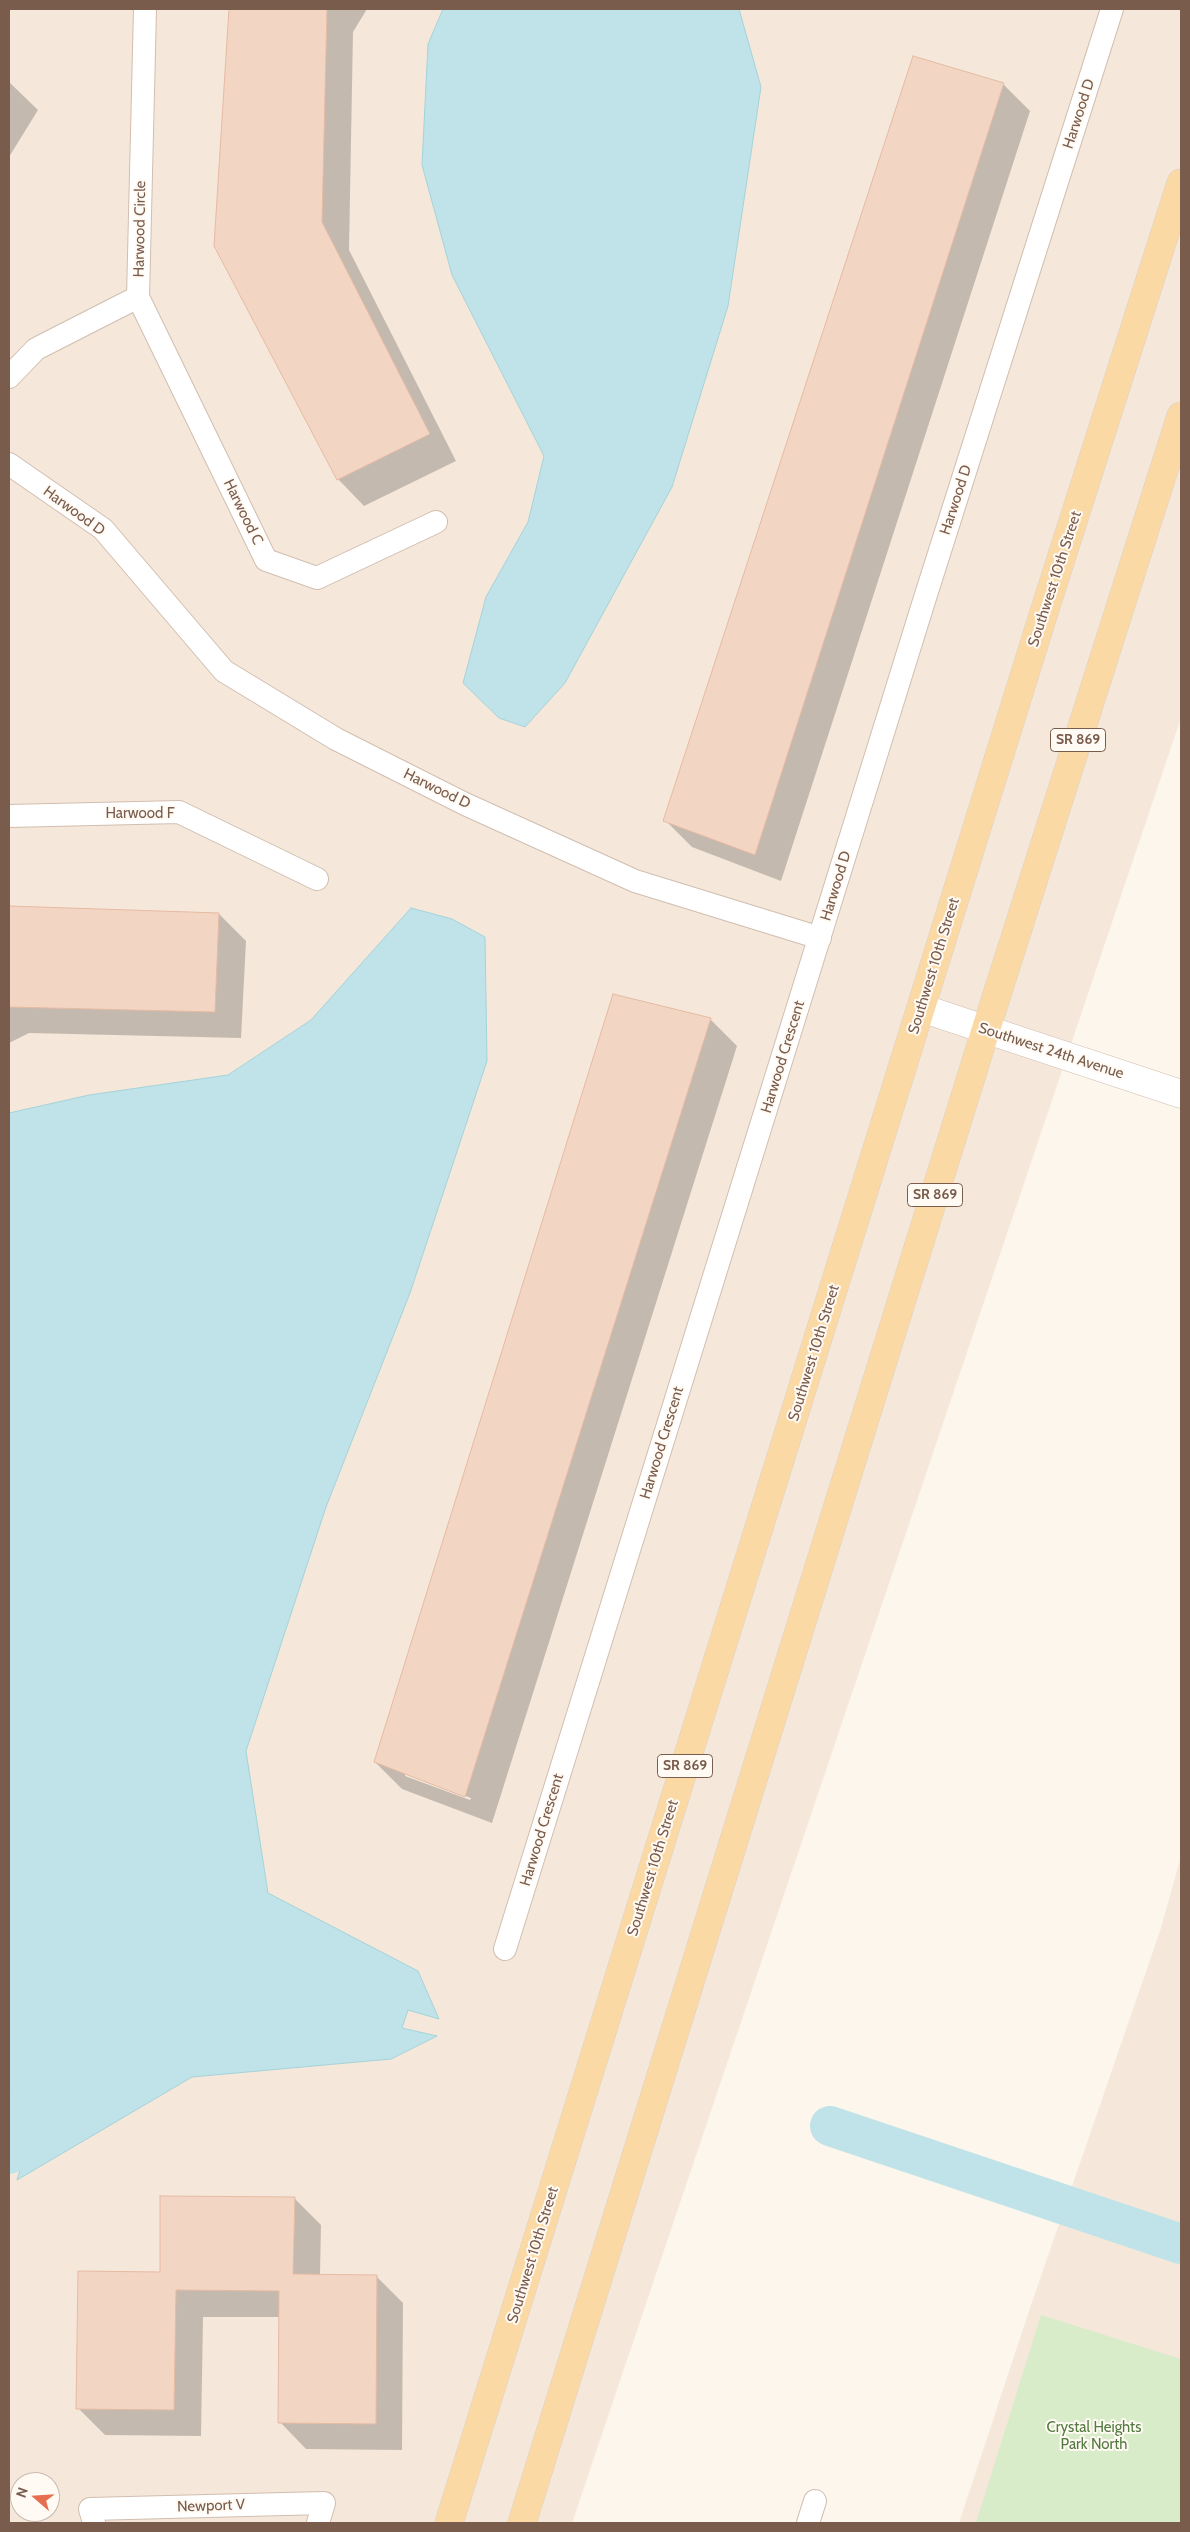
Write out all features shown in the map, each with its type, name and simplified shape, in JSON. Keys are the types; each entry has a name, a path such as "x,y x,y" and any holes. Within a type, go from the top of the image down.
{"main road":[{"name":"Southwest 10th Street","path":"449,2523 921,1008 1181,183"},
{"name":"SR 869","path":"522,2523 986,1029 1181,416"}],"street":[{"name":"Southwest 24th Avenue","path":"921,1008 1181,1094"}],"lane":[{"name":"Harwood Circle","path":"9,376 36,348 138,297 145,9"},
{"name":"Harwood D","path":"9,464 103,529 224,671 336,739 465,804 635,881 820,938 1112,9"},
{"name":"Harwood C","path":"138,297 266,560 317,578 436,522"},
{"name":"Harwood F","path":"9,816 179,812 317,879"},
{"name":"Harwood Crescent","path":"505,1949 820,938"},
{"path":"808,2523 815,2501"},
{"name":"Newport V","path":"94,2523 90,2509 324,2503 318,2523"}],"shaded area":[{"path":"9,9 1181,9 1181,718 572,2523 9,2523"},
{"path":"1181,1856 1181,2523 959,2523 1028,2314 1161,1928"}],"green space":[{"name":"Crystal Heights Park North","path":"1041,2315 1181,2359 1181,2523 976,2523"}],"water":[{"path":"443,9 739,9 761,87 728,306 672,487 565,683 525,727 499,718 463,683 486,597 528,522 544,456 452,275 422,165 428,44"},
{"path":"411,908 452,919 485,937 487,1061 410,1293 326,1507 246,1751 268,1893 418,1971 439,2019 408,2010 402,2028 437,2036 391,2059 192,2077 17,2180 39,2105 29,2100 9,2129 9,1113 89,1095 228,1075 311,1020"}],"building":[{"path":"229,9 327,9 322,222 430,434 337,480 214,246"},
{"path":"913,56 1004,83 755,855 663,821"},
{"path":"9,906 219,913 215,1012 9,1007"},
{"path":"613,994 711,1018 465,1797 374,1762"},
{"path":"160,2196 295,2197 293,2274 377,2275 376,2424 278,2423 279,2291 176,2290 174,2410 76,2409 78,2271 160,2272"}],"waterway":[{"path":"9,2154 30,2100"},
{"path":"830,2126 1181,2244"}]}
